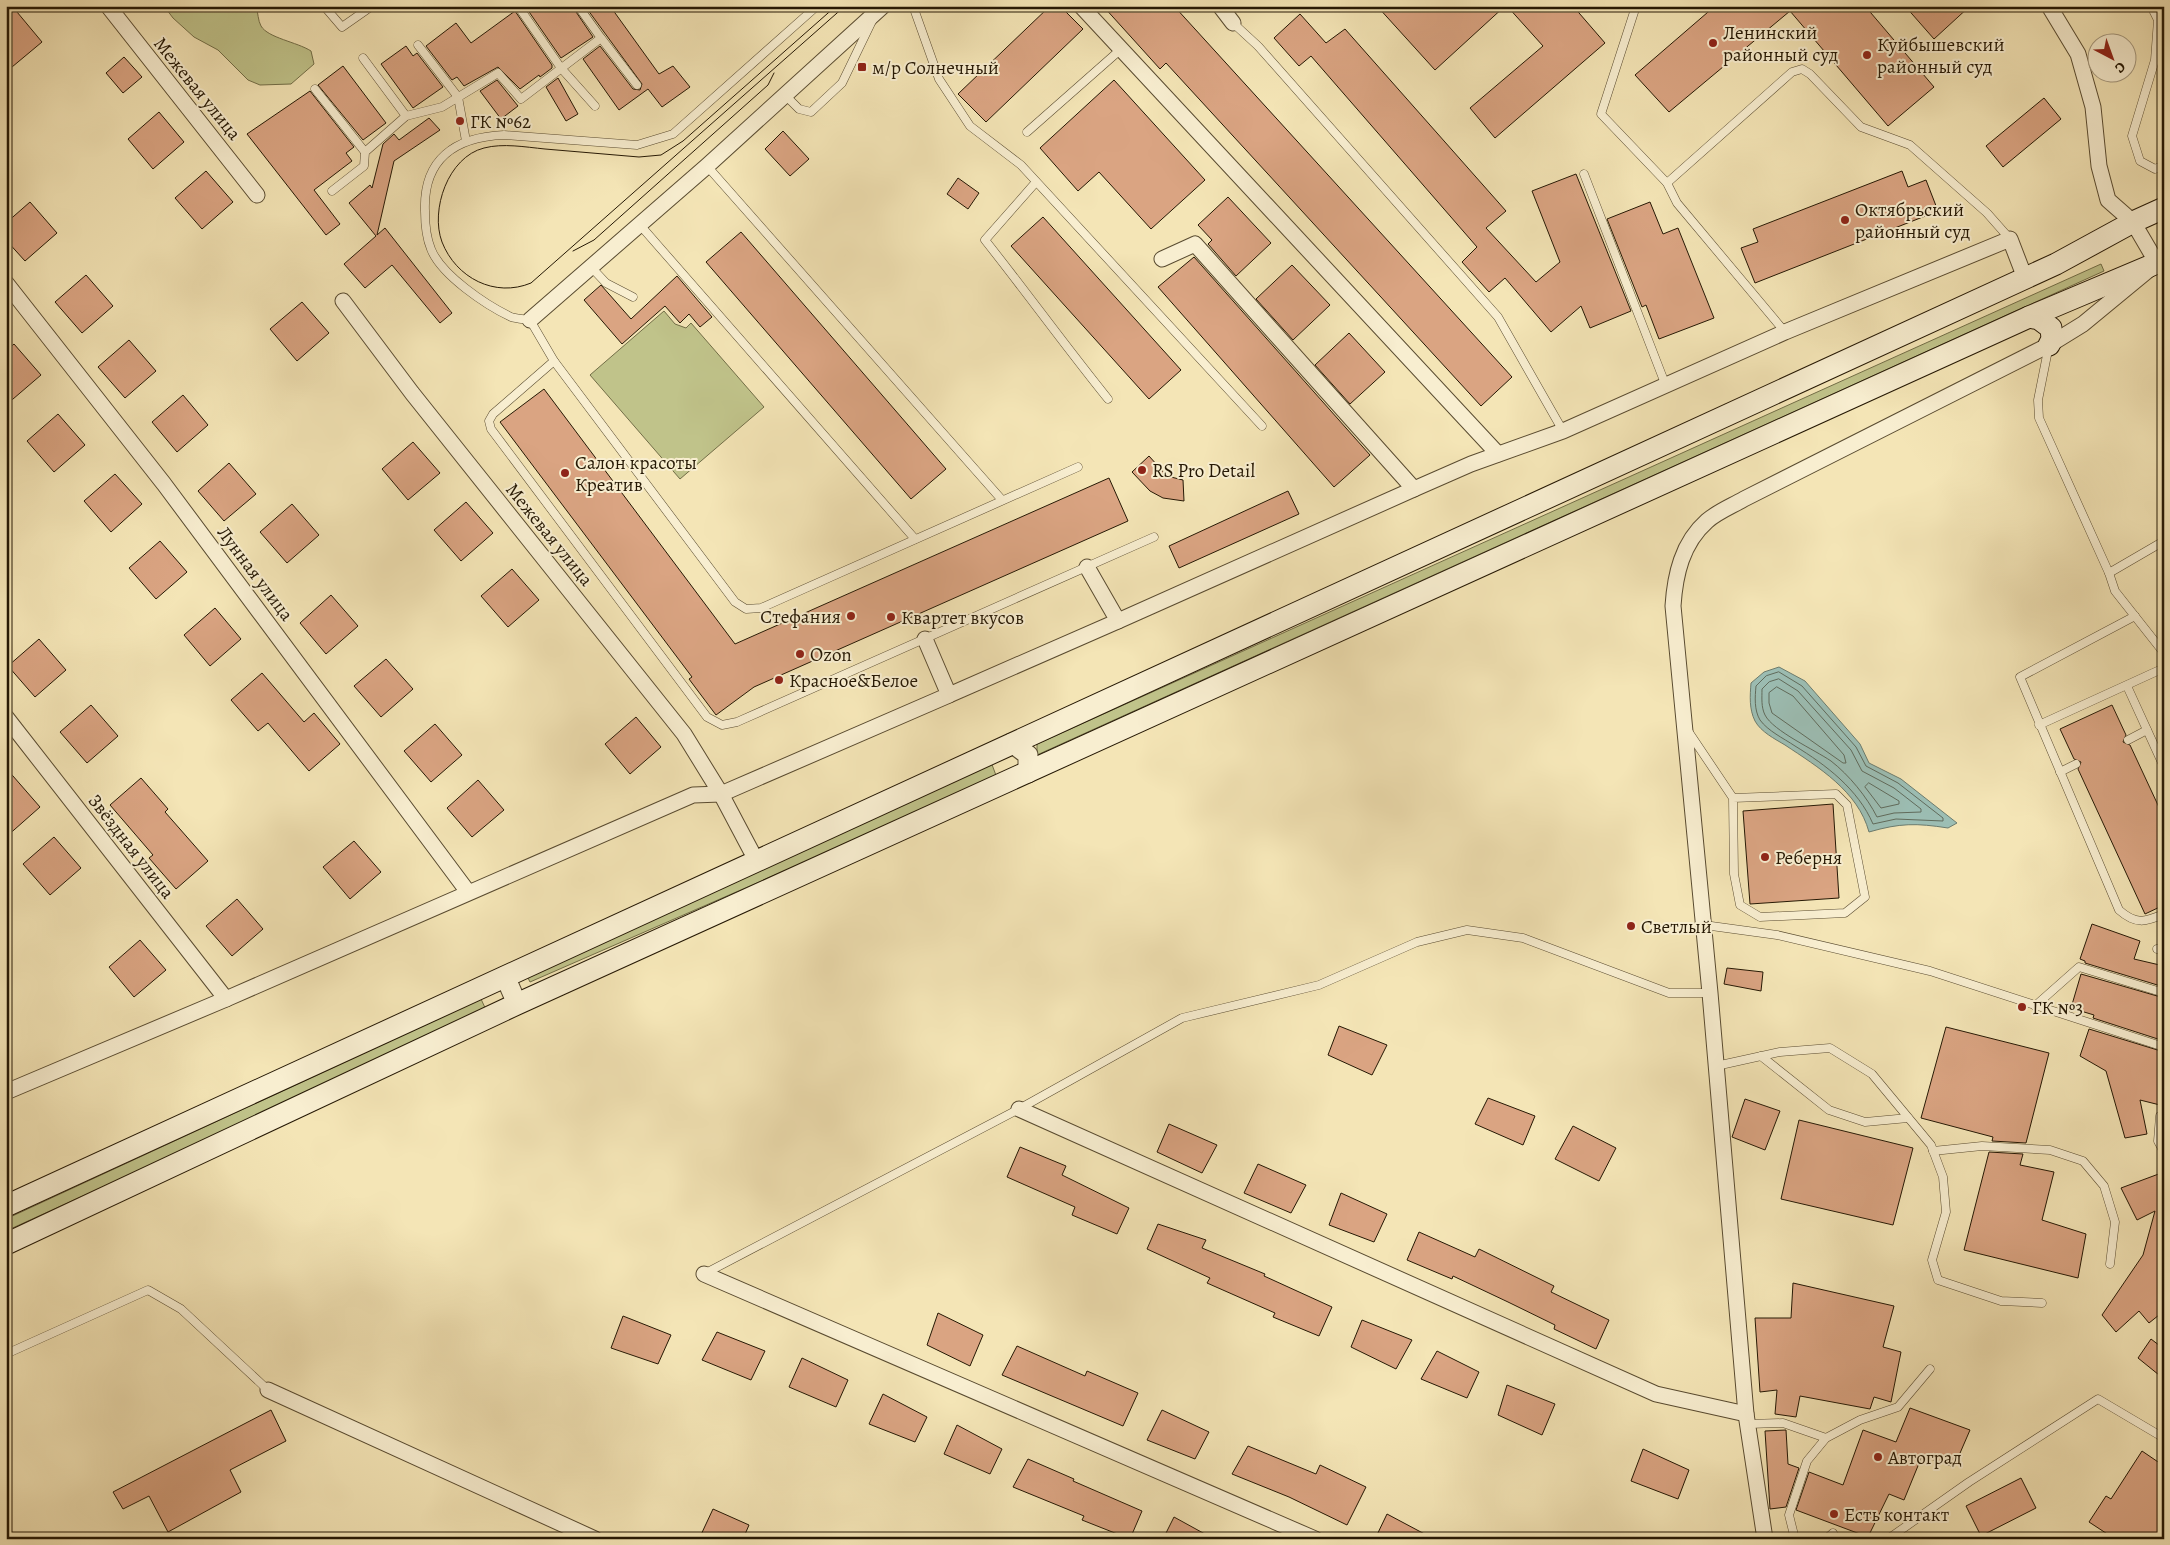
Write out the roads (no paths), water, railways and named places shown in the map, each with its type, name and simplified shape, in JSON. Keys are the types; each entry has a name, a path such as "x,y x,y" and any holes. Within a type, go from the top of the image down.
{"main road":[{"path":"6,1206 2026,278 2056,264 2133,222 2164,208"},
{"path":"6,1244 517,1004 2029,318 2160,262"},
{"path":"2029,318 2039,319 2051,328 2052,339 2049,345"}],"street":[{"name":"Межевая улица","path":"108,6 257,195"},
{"path":"1081,6 1498,454"},
{"path":"1220,6 1233,22"},
{"path":"1765,1539 1747,1419 1704,925 1673,606 1674,578 1687,546 1707,521 1744,499 2049,345 2083,324 2160,262 2133,222 2108,200 2099,166 2093,107 2078,54 2049,6"},
{"path":"530,320 707,166 879,10"},
{"path":"6,1092 226,999 693,795 721,794 1118,621 1414,489 1498,454 1563,431 1785,332 2010,239 2026,278"},
{"path":"1162,259 1195,244 1414,489"},
{"name":"Лунная улица","path":"6,283 164,484 468,892"},
{"name":"Межевая улица","path":"343,301 412,394 684,734 721,794 758,862"},
{"path":"1087,566 1118,621"},
{"path":"925,639 948,695"},
{"name":"Звёздная улица","path":"6,717 226,999"},
{"path":"1012,743 1028,755 1028,773"},
{"path":"505,976 517,1004"},
{"path":"1019,1109 1656,1394 1747,1419"},
{"path":"704,1274 1315,1539"},
{"path":"268,1390 595,1539"}],"lane":[{"path":"324,6 342,27 372,6"},
{"path":"518,6 561,68 595,106"},
{"path":"578,6 637,85"},
{"path":"817,6 673,134 638,145 504,135 484,136 466,141 447,154 430,170 424,199 425,226 431,250 452,277 513,318 530,320 554,361 740,607 753,610 761,608 1078,467"},
{"path":"913,6 939,79 970,126 1021,166 1262,426"},
{"path":"1636,6 1601,114 1667,183 1677,203 1785,332"},
{"path":"2151,6 2158,20 2156,60 2132,136 2140,161 2155,169 2164,165"},
{"path":"785,95 799,108 811,112 842,83 879,10"},
{"path":"1233,22 1258,46 1498,317 1563,431"},
{"path":"365,152 406,116 442,107 498,74 521,98 601,38"},
{"path":"418,45 458,97 466,141"},
{"path":"1027,132 1120,50"},
{"path":"362,58 406,116"},
{"path":"1667,183 1792,72 1802,69 1810,74 1861,127 1910,145 1987,213 2010,239"},
{"path":"315,90 365,152 364,166 332,191"},
{"path":"707,166 1002,500"},
{"path":"1584,174 1666,386"},
{"path":"1036,182 985,240 1026,291 1054,332 1108,399"},
{"path":"640,225 915,539"},
{"path":"591,267 606,283 633,297"},
{"path":"2049,345 2040,381 2039,418 2116,591 2164,653"},
{"path":"554,361 493,414 489,421 491,429 707,717 722,724 737,722 1154,537"},
{"path":"2109,573 2164,542"},
{"path":"2135,616 2020,677 2120,910 2128,918 2146,922 2164,914"},
{"path":"2039,725 2164,668"},
{"path":"2127,686 2164,767"},
{"path":"1684,725 1733,798 1734,874 1740,905 1760,917 1845,913 1865,897 1847,804 1836,794 1733,798"},
{"path":"2128,740 2147,730"},
{"path":"2060,772 2076,764"},
{"path":"1704,925 1777,935 1930,971 2164,1047"},
{"path":"704,1274 1019,1109 1182,1018 1319,985 1417,942 1467,930 1523,938 1669,993 1710,993"},
{"path":"2035,1006 2079,967 2164,993"},
{"path":"1716,1066 1761,1056 1830,1048 1872,1074 1931,1145 1943,1177 1946,1212 1932,1260 1938,1280 2001,1301 2042,1303"},
{"path":"1761,1056 1829,1110 1865,1122 1908,1118"},
{"path":"2164,1116 2160,1116 2158,1141 2164,1152"},
{"path":"1933,1151 1982,1146 2050,1150 2083,1162 2104,1186 2116,1222 2110,1264"},
{"path":"6,1354 148,1290 181,1309 268,1390"},
{"path":"1795,1539 1789,1515 1807,1461 1826,1438 1860,1420 1898,1407 1930,1369"},
{"path":"1888,1539 1969,1482 2098,1399 2164,1438"},
{"path":"1747,1419 1783,1423 1826,1438"},
{"path":"1826,1539 1833,1532"}],"water":[{"path":"1779,667 1805,681 1860,744 1869,763 1901,779 1957,823 1948,828 1908,825 1869,832 1864,817 1856,804 1835,781 1810,762 1768,735 1755,721 1750,698 1751,683 1764,672"}],"tram line":[{"path":"836,6 683,141 661,155 639,157 522,146 491,147 471,153 452,173 445,186 441,201 438,215 439,229 448,255 457,266 478,282 504,288 531,283 845,6"},
{"path":"573,251 594,240 768,85 774,73"}],"place":[{"name":"Ленинский районный суд","path":"1713,43"},
{"name":"Куйбышевский районный суд","path":"1867,55"},
{"name":"м/р Солнечный","path":"862,67"},
{"name":"ГК №62","path":"460,121"},
{"name":"Октябрьский районный суд","path":"1845,220"},
{"name":"RS Pro Detail","path":"1142,470"},
{"name":"Салон красоты Креатив","path":"565,473"},
{"name":"Стефания","path":"851,616"},
{"name":"Квартет вкусов","path":"891,617"},
{"name":"Ozon","path":"800,654"},
{"name":"Красное&Белое","path":"779,680"},
{"name":"Реберня","path":"1765,857"},
{"name":"Светлый","path":"1631,926"},
{"name":"ГК №3","path":"2022,1007"},
{"name":"Автоград","path":"1878,1457"},
{"name":"Есть контакт","path":"1834,1514"}]}
